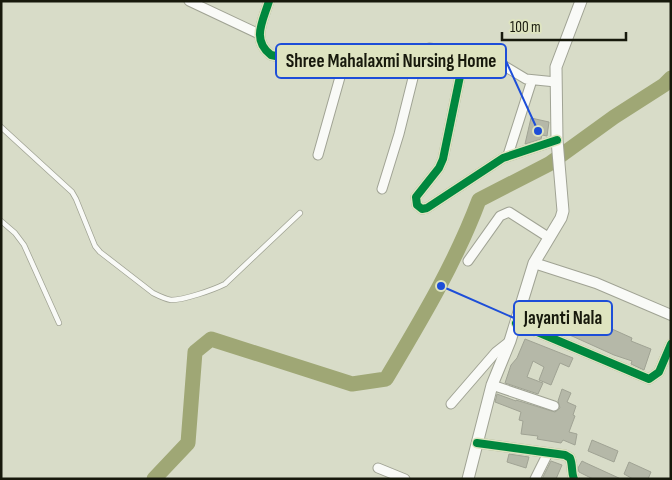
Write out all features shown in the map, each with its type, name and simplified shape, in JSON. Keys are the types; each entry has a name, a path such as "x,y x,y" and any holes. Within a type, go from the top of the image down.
{"main road":[{"path":"468,479 492,385 510,341 534,263 561,218 563,211 558,140 556,67 581,1"}],"street":[{"path":"189,1 259,34"},
{"path":"270,1 259,34 263,46 271,55 342,70 415,74"},
{"path":"382,190 399,134 418,58 424,50 429,48 465,52 493,58 520,76 532,80 556,82"},
{"path":"465,52 443,159 439,168 416,197 417,205 422,209 427,208 508,155 558,140"},
{"path":"318,155 342,70"},
{"path":"508,155 532,80"},
{"path":"468,261 500,216 509,212 548,238"},
{"path":"534,263 596,283 671,315"},
{"path":"516,323 648,379 659,372 671,344"},
{"path":"451,404 496,352 510,341"},
{"path":"492,385 554,406"},
{"path":"477,443 565,455 570,458 573,464 574,479"},
{"path":"535,479 548,453"},
{"path":"378,468 405,479"}],"lane":[{"path":"1,126 72,192 95,246 100,252 153,293 171,300 218,288 225,284 300,213"},
{"path":"1,221 15,233 24,245 59,323"}],"building":[{"path":"531,118 549,122 547,136 542,135 541,139 525,144"},
{"path":"536,301 552,307 553,304 563,308 562,311 612,329 632,338 631,341 651,349 644,370 631,364 632,361 572,336 526,321"},
{"path":"525,339 573,358 569,367 560,363 551,385 539,380 544,367 533,361 527,377 543,383 538,394 505,383 511,365 517,358"},
{"path":"562,389 571,393 567,402 576,406 573,415 575,416 569,432 577,434 575,445 563,440 561,443 537,439 538,436 521,434 523,421 519,420 521,412 495,402 497,394 555,412 560,408 558,401"},
{"path":"592,440 618,451 614,462 588,451"},
{"path":"509,454 529,457 526,468 507,462"},
{"path":"551,461 562,465 556,479 542,479"},
{"path":"582,461 621,479 593,479 579,472 578,468"},
{"path":"629,462 651,472 648,479 633,479 624,474"}],"waterway":[{"path":"154,479 188,443 195,352 211,339 352,384 386,379 448,269 470,224 479,200 549,164 614,117 664,85 671,78"}],"cycle path":[{"path":"269,1 260,30 260,37 261,43 271,55 342,70 415,74"},
{"path":"465,52 443,159 439,168 416,197 417,205 422,209 427,208 503,158 557,140"},
{"path":"516,323 649,379 659,372 671,344"},
{"path":"477,443 565,455 570,458 574,479"}],"place":[{"name":"Shree Mahalaxmi Nursing Home","path":"538,131"},
{"name":"Jayanti Nala","path":"441,286"}]}
